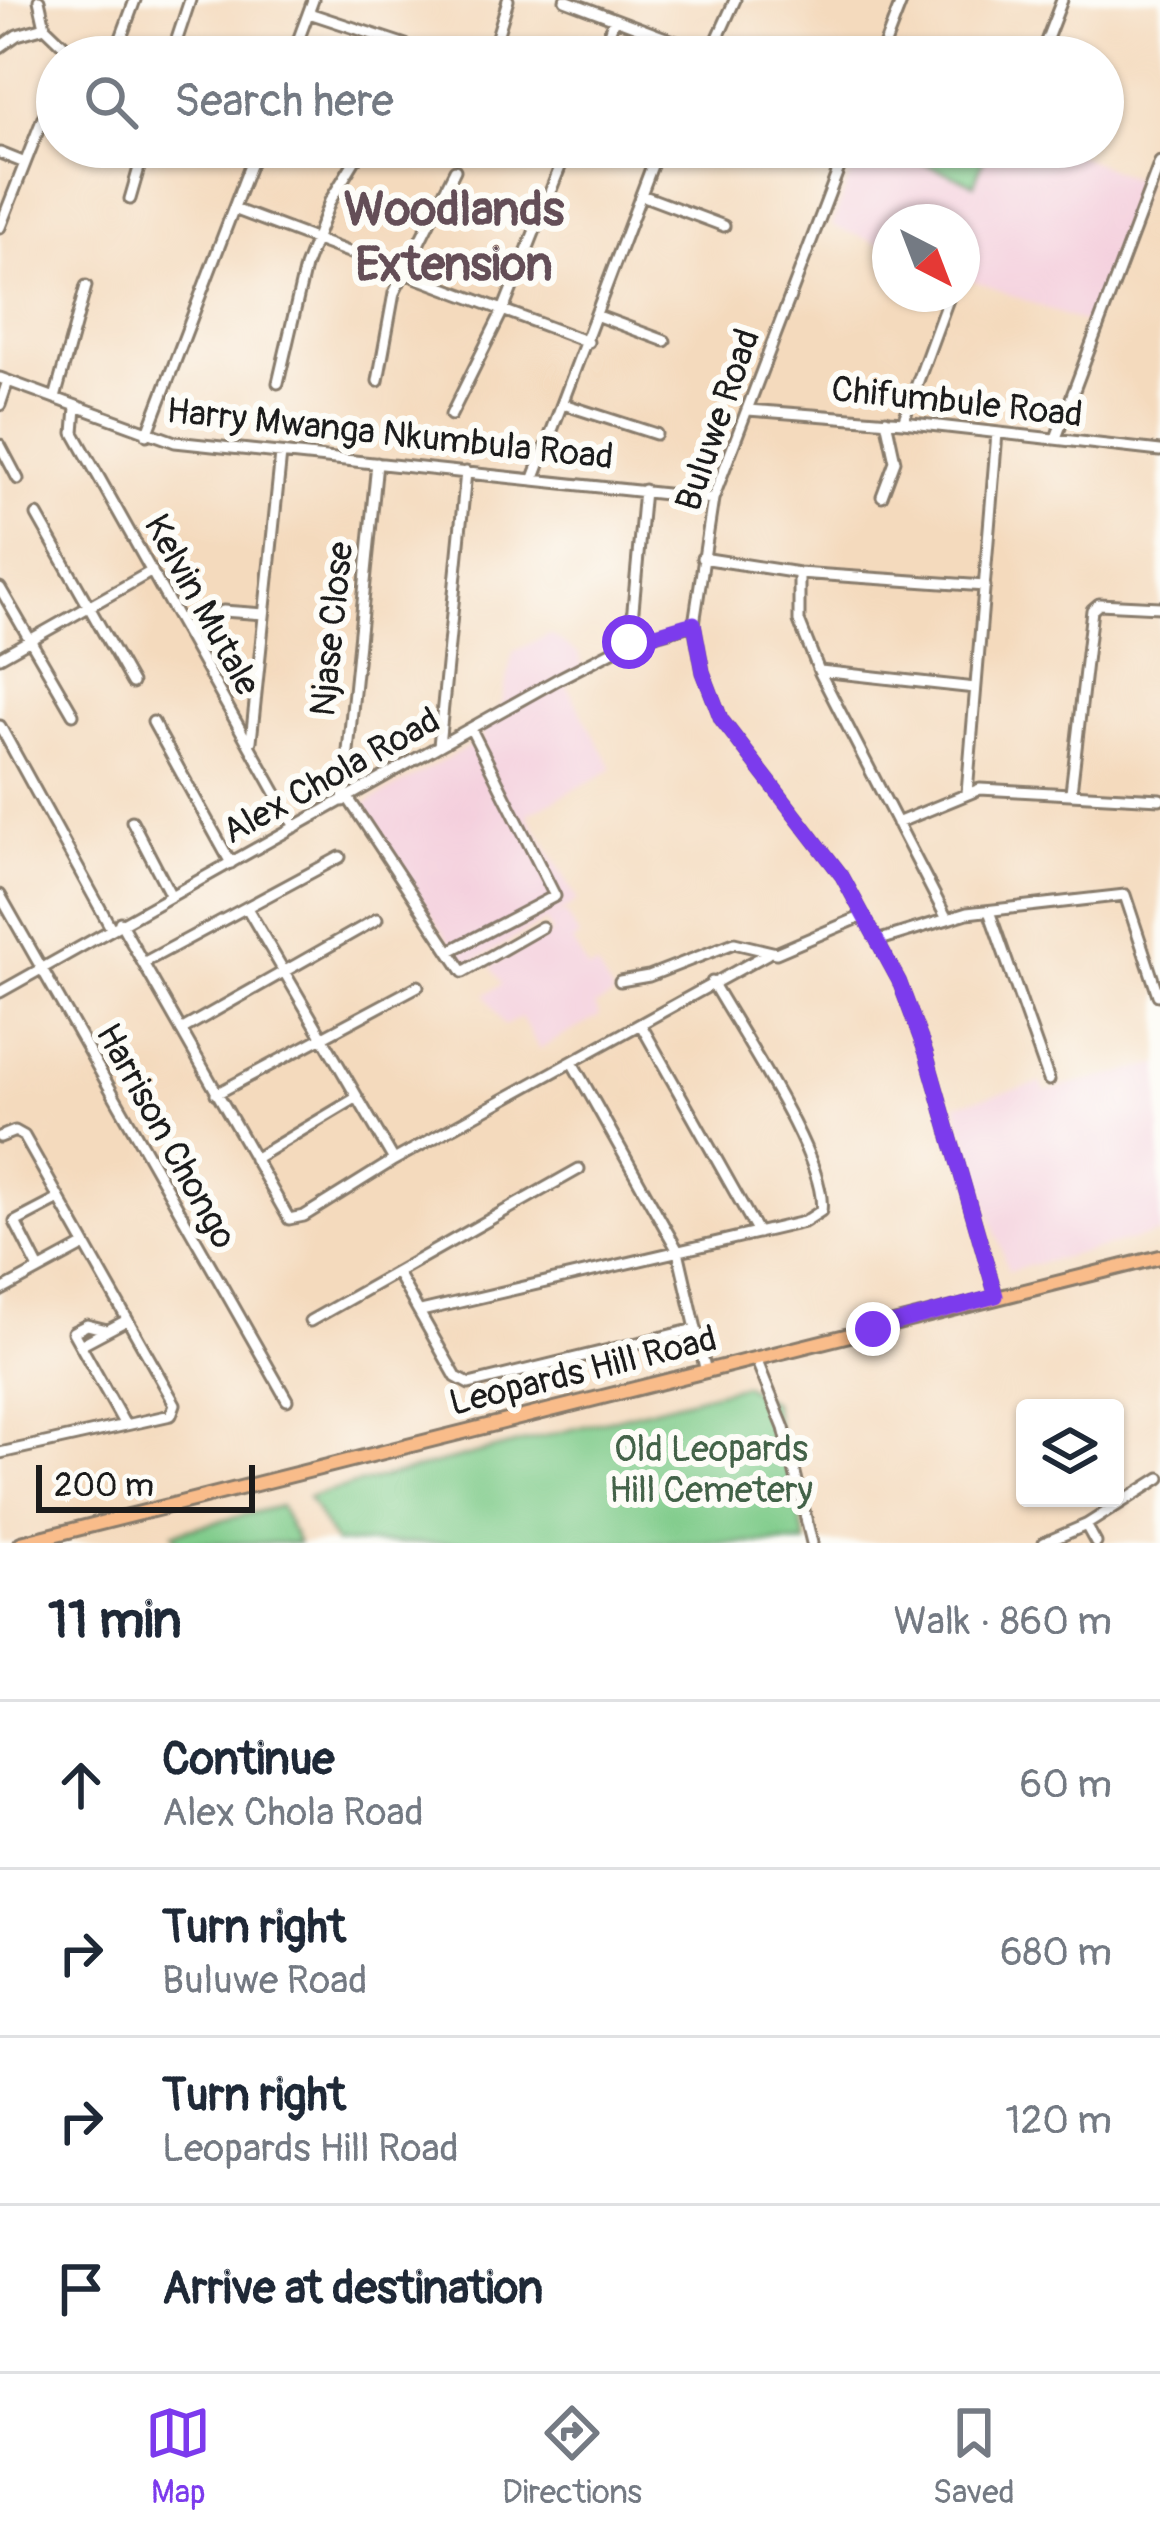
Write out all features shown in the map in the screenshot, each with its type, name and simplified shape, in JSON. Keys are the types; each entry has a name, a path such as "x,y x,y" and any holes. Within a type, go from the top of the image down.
{"main road":[{"name":"Leopards Hill Road","path":"21,1543 1160,1258"}],"street":[{"path":"39,0 45,27 53,36"},
{"path":"122,36 135,0"},
{"path":"178,36 190,0"},
{"path":"300,36 313,0"},
{"path":"497,36 508,0"},
{"path":"565,0 659,36"},
{"path":"720,36 734,0"},
{"path":"888,36 902,0"},
{"path":"1048,36 1062,0"},
{"path":"309,13 379,36"},
{"path":"608,36 614,19"},
{"path":"0,47 17,35 45,27"},
{"path":"0,227 36,135"},
{"path":"0,153 25,163"},
{"path":"1056,438 1160,162"},
{"path":"130,199 139,168"},
{"path":"147,435 249,168"},
{"path":"278,382 316,238 352,168"},
{"path":"451,415 504,308 560,168"},
{"path":"534,478 653,168"},
{"name":"Buluwe Road","path":"839,168 713,499 694,623 703,672 721,719 803,822 880,940 926,1053 996,1296"},
{"path":"378,381 390,306 403,270 455,170"},
{"path":"644,196 724,226"},
{"path":"234,208 588,342"},
{"path":"56,398 86,286"},
{"path":"903,422 943,312"},
{"path":"598,316 664,341"},
{"path":"0,405 4,379"},
{"name":"Harry Mwanga Nkumbula Road","path":"4,379 147,435 281,454 713,499"},
{"path":"563,404 656,434"},
{"name":"Kelvin Mutale","path":"76,406 74,433 295,827"},
{"name":"Chifumbule Road","path":"748,410 886,420 1160,451"},
{"path":"882,496 895,461 886,420"},
{"path":"967,793 997,433"},
{"path":"0,445 18,479"},
{"path":"250,745 281,454"},
{"name":"Njase Close","path":"346,800 377,463"},
{"path":"439,746 466,472"},
{"path":"629,642 644,490"},
{"path":"37,515 131,682"},
{"path":"702,558 799,573 985,586"},
{"path":"0,657 152,571"},
{"path":"799,573 798,615 819,671 947,919"},
{"path":"0,588 73,714"},
{"path":"1071,792 1092,610 1099,604 1160,607"},
{"path":"185,630 223,611 264,614"},
{"name":"Alex Chola Road","path":"0,992 629,642 694,623"},
{"path":"819,671 975,688"},
{"path":"153,722 232,863"},
{"path":"0,726 68,848 181,1030 282,1212 296,1220 712,982 767,954 863,916"},
{"path":"450,951 556,896 471,729"},
{"path":"897,824 967,793 1071,792 1160,800"},
{"path":"346,800 464,973 542,927"},
{"path":"132,821 171,896"},
{"path":"142,963 340,857"},
{"name":"Harrison Chongo","path":"0,896 287,1400"},
{"path":"880,940 988,910 1125,896 1133,904 1158,995"},
{"path":"247,908 394,1160"},
{"path":"988,910 1049,1081"},
{"path":"181,1030 377,919"},
{"path":"620,981 650,976 741,942 767,954"},
{"path":"421,1311 758,1233 814,1218 821,1211 822,1193 806,1150 712,982"},
{"path":"216,1094 418,986"},
{"path":"641,1025 758,1233"},
{"path":"573,1064 678,1251 706,1372"},
{"path":"254,1159 356,1098"},
{"path":"0,1137 15,1131 24,1136 175,1404 171,1414 0,1453"},
{"path":"310,1322 580,1169"},
{"path":"39,1268 15,1222 59,1199"},
{"path":"0,1291 85,1245"},
{"path":"397,1273 456,1377 469,1384 695,1329"},
{"path":"125,1425 82,1344 127,1320"},
{"path":"756,1359 784,1428 812,1543"},
{"path":"1044,1543 1086,1525 1160,1478"},
{"path":"1086,1525 1096,1543"}],"shaded area":[{"path":"853,168 1108,168 1144,183 1089,325 980,283 980,204 872,204 872,241 832,226"},
{"path":"550,634 579,654 583,670 567,679 568,688 613,769 528,814 578,901 551,918 565,912 579,937 572,942 589,970 597,967 614,996 595,1006 600,1016 539,1049 521,1017 504,1026 485,994 502,984 491,966 552,933 546,921 466,966 359,807 484,738 480,729 501,705 513,652"},
{"path":"1160,1064 1160,1233 1008,1271 956,1104 1041,1083 1046,1091"}],"green space":[{"path":"935,168 980,168 974,184"},
{"name":"Old Leopards Hill Cemetery","path":"744,1385 772,1402 806,1543 335,1543 308,1497"},
{"path":"280,1506 298,1543 179,1543 173,1533"}],"district":[{"name":"Woodlands Extension","path":"454,238"}],"route":[{"path":"629,642 694,623 703,672 721,719 842,876 880,940 926,1053 996,1296 873,1329"}]}
